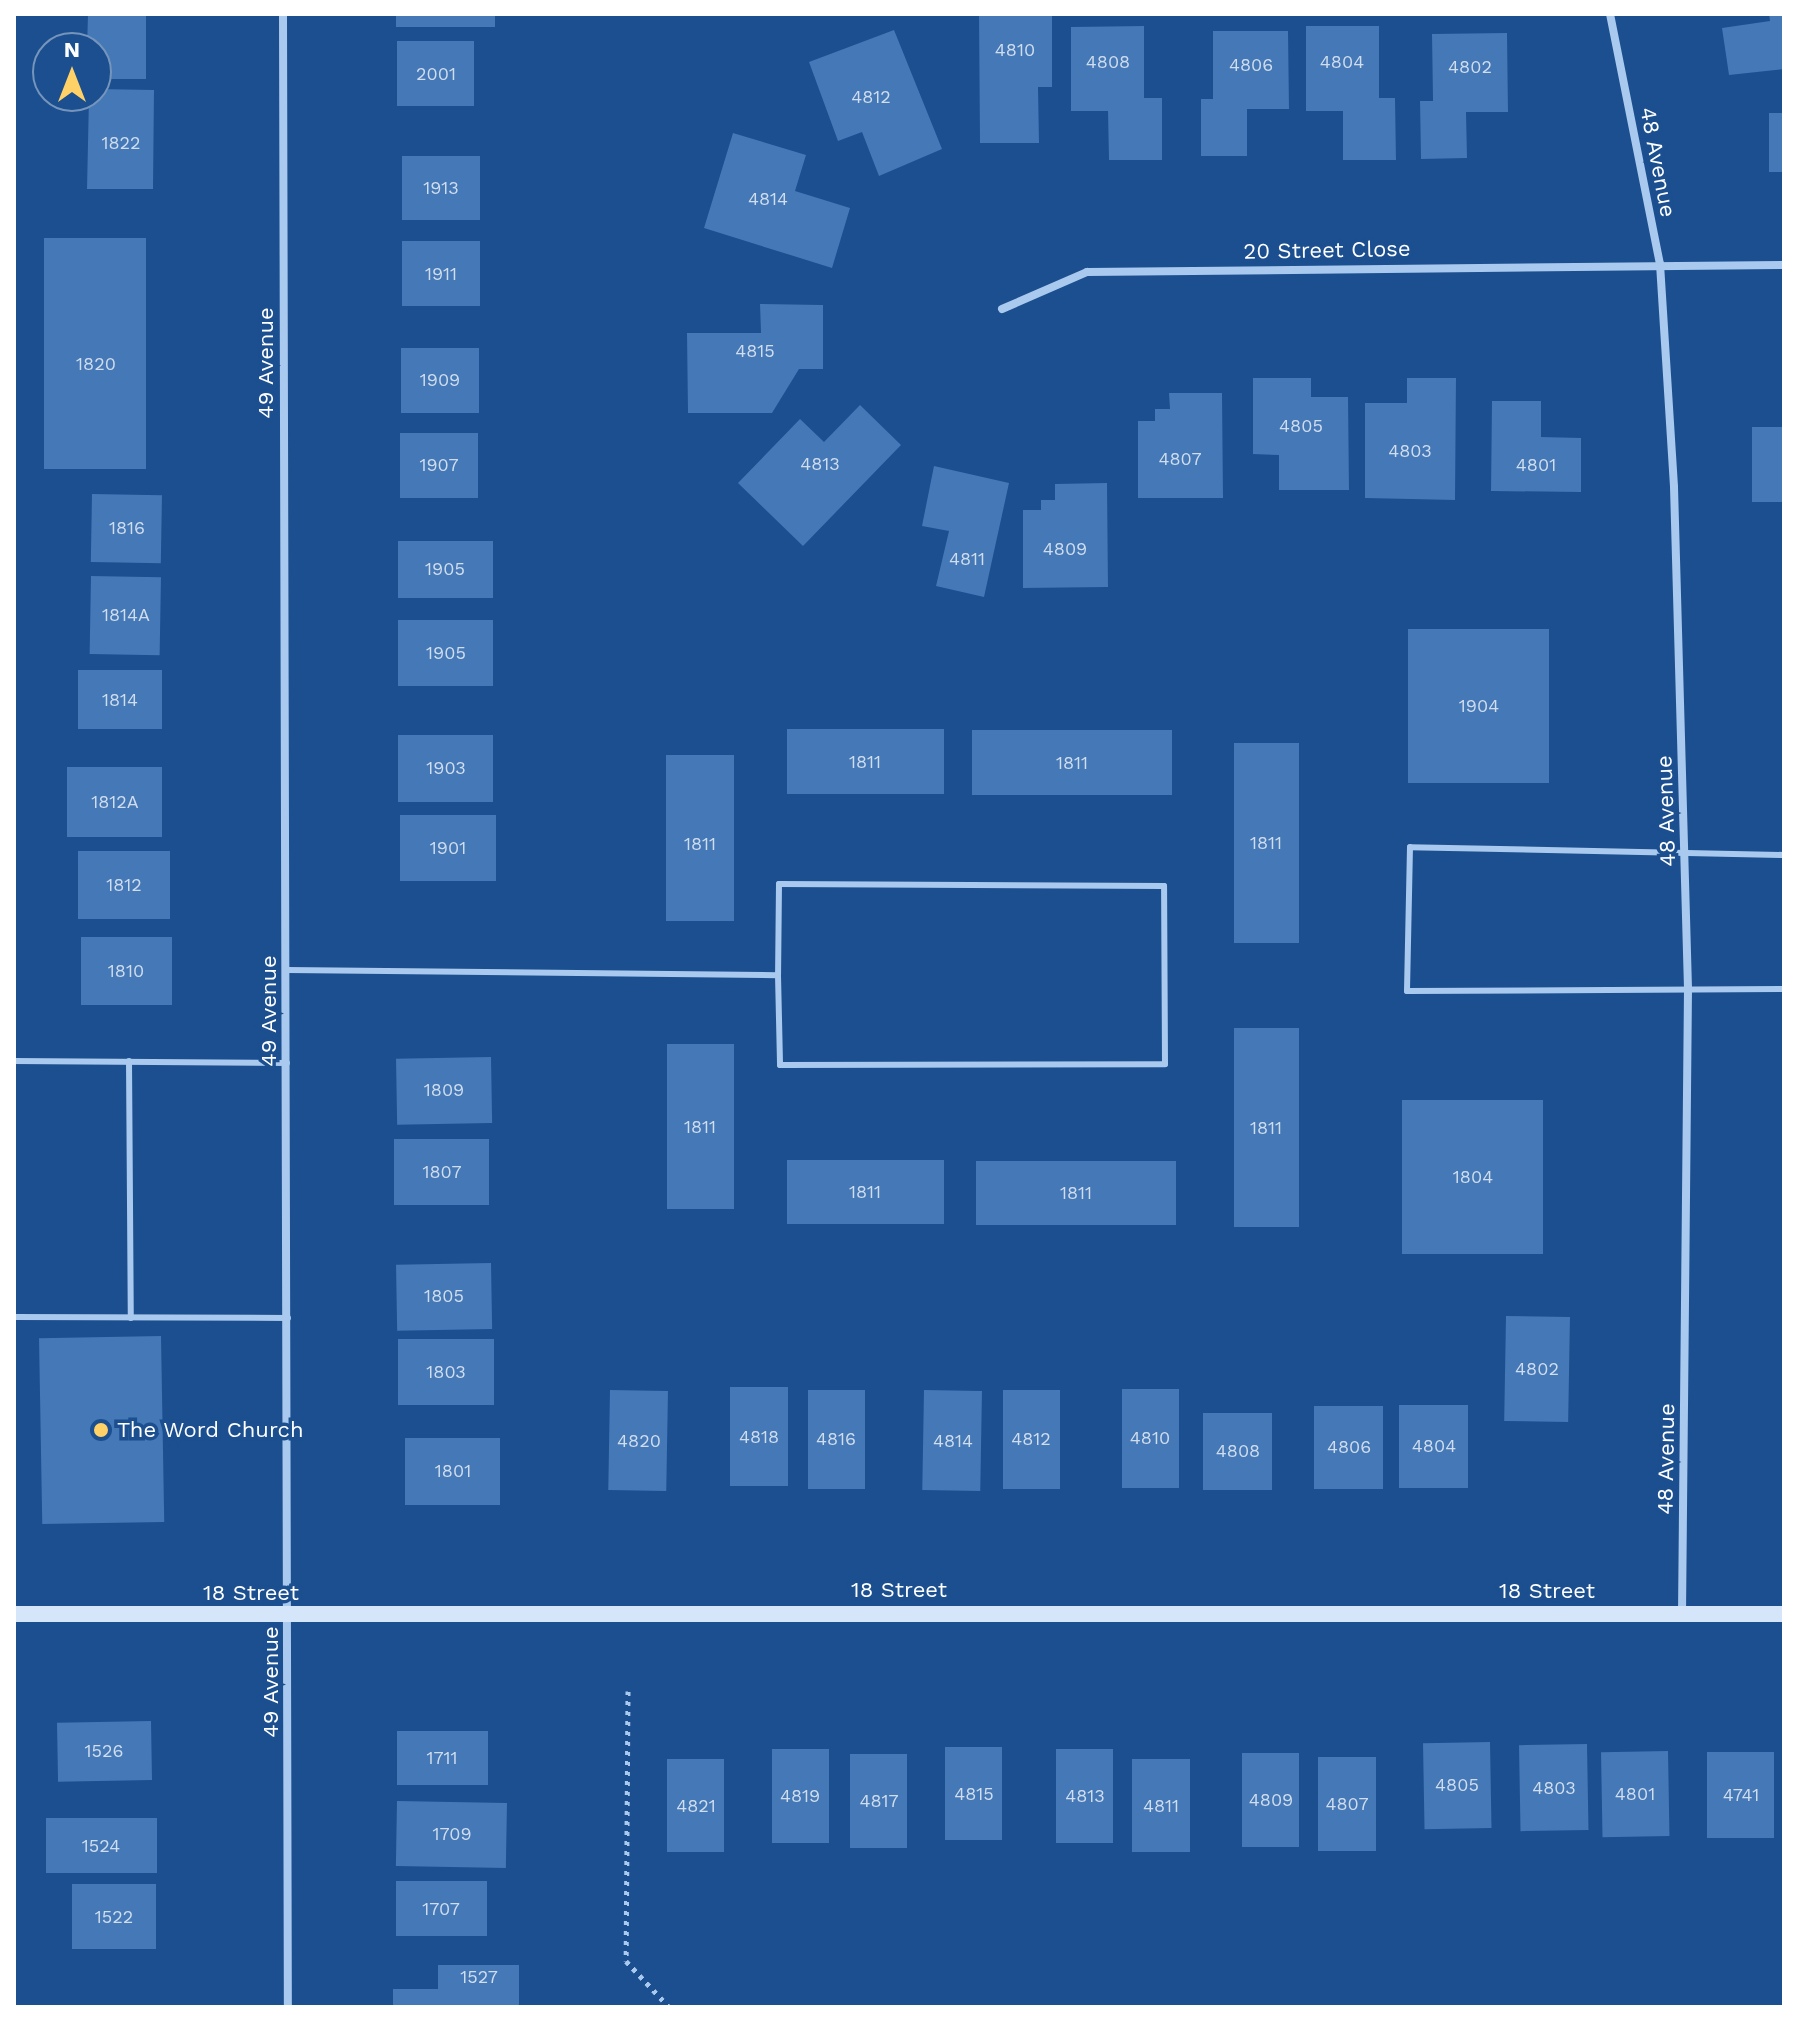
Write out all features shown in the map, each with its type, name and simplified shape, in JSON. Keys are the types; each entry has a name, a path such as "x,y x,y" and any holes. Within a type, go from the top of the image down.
{"street":[{"name":"49 Avenue","path":"283,14 290,1615 288,2007"},
{"name":"48 Avenue","path":"1610,14 1660,264 1674,487 1688,989 1682,1613"},
{"name":"20 Street Close","path":"1002,309 1087,272 1784,265"},
{"name":"18 Street","path":"14,1614 1784,1614"}],"lane":[{"path":"1784,855 1410,847 1407,991 1784,989"},
{"path":"779,884 1164,886 1165,1064 780,1065 778,975 779,884"},
{"path":"287,970 778,975"},
{"path":"14,1061 287,1063"},
{"path":"129,1061 131,1318"},
{"path":"14,1317 288,1318"}],"path":[{"path":"628,1691 626,1961 669,2007"}],"building":[{"path":"88,14 146,14 146,79 112,79 112,32 87,32"},
{"path":"396,14 495,14 495,27 396,27"},
{"path":"979,14 1052,14 1052,87 1038,87 1039,143 980,143"},
{"path":"1769,14 1784,14 1784,69 1729,75 1722,28 1770,21"},
{"path":"1144,26 1144,98 1162,98 1162,160 1109,160 1108,111 1071,111 1071,27"},
{"path":"1306,26 1379,26 1379,98 1395,98 1396,160 1343,160 1343,111 1306,111"},
{"path":"894,30 942,149 879,176 862,132 838,141 809,62"},
{"path":"1213,31 1288,31 1289,109 1247,109 1247,156 1201,156 1201,99 1213,99"},
{"path":"1507,33 1508,112 1466,112 1467,158 1421,159 1420,101 1433,101 1432,34"},
{"path":"397,41 474,41 474,106 397,106"},
{"path":"112,89 154,90 153,189 87,189 89,112 112,112"},
{"path":"1769,113 1784,113 1784,172 1769,172"},
{"path":"733,133 806,155 795,191 850,208 832,268 704,228"},
{"path":"402,156 480,156 480,220 402,220"},
{"path":"44,238 146,238 146,469 44,469"},
{"path":"402,241 480,241 480,306 402,306"},
{"path":"760,304 823,305 823,369 799,369 772,413 688,413 687,333 761,333"},
{"path":"401,348 479,348 479,413 401,413"},
{"path":"1253,378 1311,378 1311,397 1348,397 1349,490 1279,490 1279,455 1253,454"},
{"path":"1407,378 1456,378 1455,500 1365,498 1365,403 1407,403"},
{"path":"1169,393 1222,393 1223,498 1138,498 1138,421 1155,421 1155,409 1170,409"},
{"path":"1492,401 1541,401 1541,437 1581,438 1581,492 1491,491"},
{"path":"860,405 901,445 803,546 738,483 800,419 824,442"},
{"path":"1752,427 1784,427 1784,502 1752,502"},
{"path":"400,433 478,433 478,498 400,498"},
{"path":"934,466 1009,483 984,597 936,586 949,531 922,526"},
{"path":"1107,483 1108,587 1023,588 1023,510 1041,510 1041,500 1055,500 1055,484"},
{"path":"92,494 162,495 161,563 91,562"},
{"path":"398,541 493,541 493,598 398,598"},
{"path":"91,576 161,577 160,655 90,654"},
{"path":"398,620 493,620 493,686 398,686"},
{"path":"1408,629 1549,629 1549,783 1408,783"},
{"path":"78,670 162,670 162,729 78,729"},
{"path":"787,729 944,729 944,794 787,794"},
{"path":"972,730 1172,730 1172,795 972,795"},
{"path":"398,735 493,735 493,802 398,802"},
{"path":"1234,743 1299,743 1299,943 1234,943"},
{"path":"666,755 734,755 734,921 666,921"},
{"path":"67,767 162,767 162,837 67,837"},
{"path":"400,815 496,815 496,881 400,881"},
{"path":"78,851 170,851 170,919 78,919"},
{"path":"81,937 172,937 172,1005 81,1005"},
{"path":"1234,1028 1299,1028 1299,1227 1234,1227"},
{"path":"667,1044 734,1044 734,1209 667,1209"},
{"path":"491,1057 492,1123 397,1125 396,1059"},
{"path":"1402,1100 1543,1100 1543,1254 1402,1254"},
{"path":"394,1139 489,1139 489,1205 394,1205"},
{"path":"787,1160 944,1160 944,1224 787,1224"},
{"path":"976,1161 1176,1161 1176,1225 976,1225"},
{"path":"491,1263 492,1329 397,1331 396,1265"},
{"path":"1506,1316 1570,1317 1568,1422 1504,1421"},
{"name":"The Word Church","path":"161,1336 164,1522 42,1524 39,1338"},
{"path":"398,1339 494,1339 494,1405 398,1405"},
{"path":"730,1387 788,1387 788,1486 730,1486"},
{"path":"1122,1389 1179,1389 1179,1488 1122,1488"},
{"path":"610,1390 668,1391 666,1491 608,1490"},
{"path":"808,1390 865,1390 865,1489 808,1489"},
{"path":"924,1390 982,1391 980,1491 922,1490"},
{"path":"1003,1390 1060,1390 1060,1489 1003,1489"},
{"path":"1399,1405 1468,1405 1468,1488 1399,1488"},
{"path":"1314,1406 1383,1406 1383,1489 1314,1489"},
{"path":"1203,1413 1272,1413 1272,1490 1203,1490"},
{"path":"405,1438 500,1438 500,1505 405,1505"},
{"path":"151,1721 152,1780 58,1782 57,1723"},
{"path":"397,1731 488,1731 488,1785 397,1785"},
{"path":"1490,1742 1492,1828 1425,1829 1423,1743"},
{"path":"1587,1744 1589,1830 1521,1831 1519,1745"},
{"path":"945,1747 1002,1747 1002,1840 945,1840"},
{"path":"772,1749 829,1749 829,1843 772,1843"},
{"path":"1056,1749 1113,1749 1113,1843 1056,1843"},
{"path":"1668,1751 1669,1836 1602,1837 1601,1752"},
{"path":"1707,1752 1774,1752 1774,1838 1707,1838"},
{"path":"1242,1753 1299,1753 1299,1847 1242,1847"},
{"path":"850,1754 907,1754 907,1848 850,1848"},
{"path":"1318,1757 1376,1757 1376,1851 1318,1851"},
{"path":"667,1759 724,1759 724,1852 667,1852"},
{"path":"1132,1759 1190,1759 1190,1852 1132,1852"},
{"path":"397,1801 507,1803 506,1868 396,1866"},
{"path":"46,1818 157,1818 157,1873 46,1873"},
{"path":"396,1881 487,1881 487,1936 396,1936"},
{"path":"72,1884 156,1884 156,1949 72,1949"},
{"path":"438,1965 519,1965 519,2007 393,2007 393,1989 438,1989"}],"place":[{"name":"The Word Church","path":"101,1430"}]}
